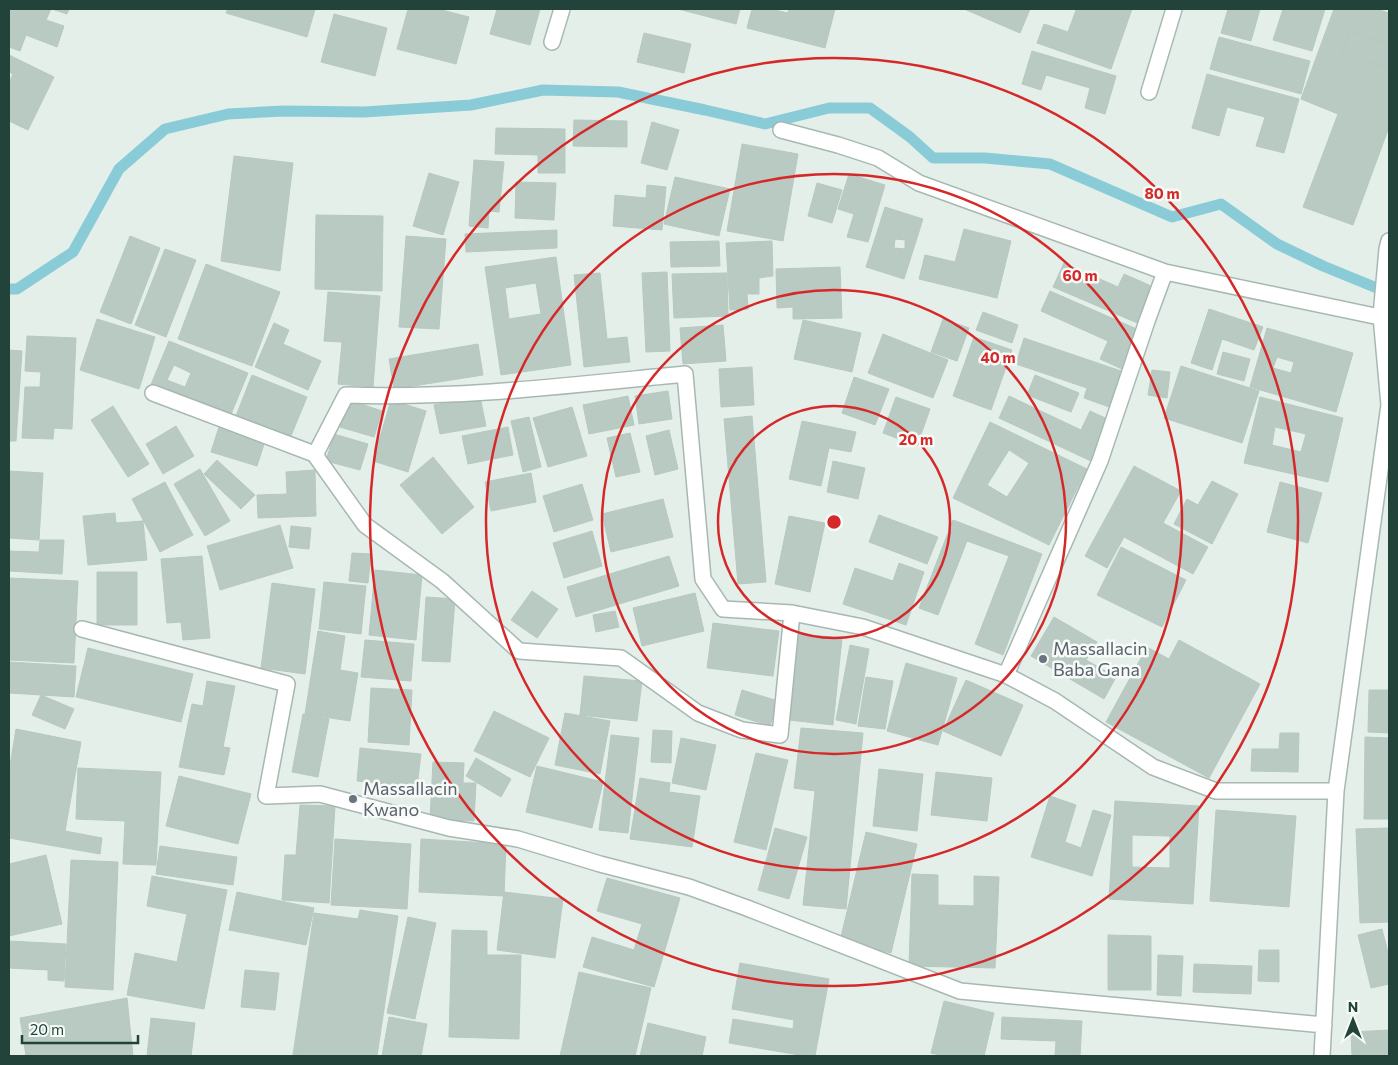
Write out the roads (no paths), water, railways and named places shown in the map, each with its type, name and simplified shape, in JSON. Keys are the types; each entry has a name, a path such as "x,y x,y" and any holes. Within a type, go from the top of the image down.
{"street":[{"path":"552,42 562,9"},
{"path":"1149,92 1174,9"},
{"path":"781,130 878,158 919,183 1165,272 1385,318"},
{"path":"1322,1056 1336,791 1389,405 1385,318 1388,245"},
{"path":"1006,675 1100,461 1165,272"},
{"path":"317,456 346,394 392,396 520,390 685,374 703,579 723,609 792,613 862,627 1006,675 1055,701 1153,767 1216,791 1336,791"},
{"path":"153,393 317,456 365,525 442,581 519,651 621,658 698,713 742,730 780,735 792,613"},
{"path":"82,629 287,684 266,796 320,794 449,828 518,838 600,864 689,887 960,991 1324,1025"}],"waterway":[{"path":"9,289 17,289 73,252 119,169 165,129 228,114 284,111 364,112 471,105 543,90 618,92 765,124 829,108 870,108 910,137 933,158 985,158 1050,164 1172,217 1221,204 1277,244 1323,266 1389,293"}],"place":[{"name":"Massallacin Baba Gana","path":"1043,659"},
{"name":"Massallacin Kwano","path":"353,799"}]}
